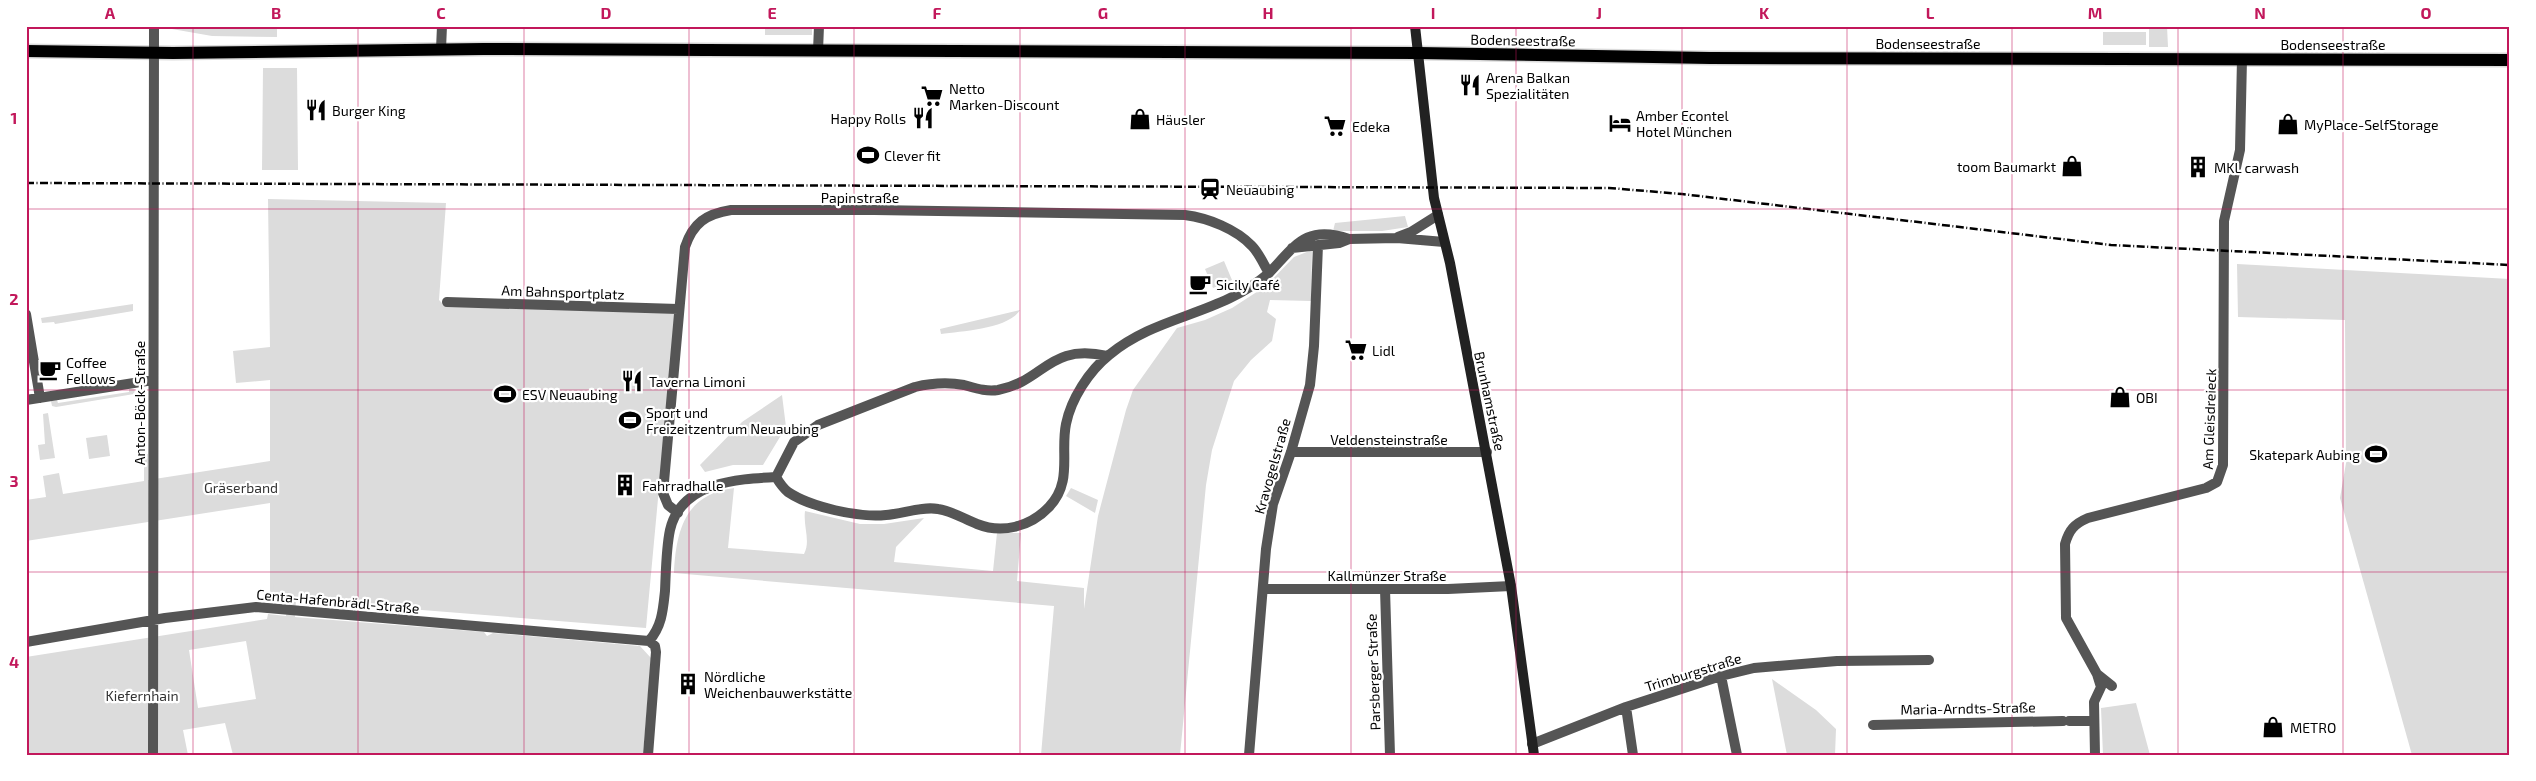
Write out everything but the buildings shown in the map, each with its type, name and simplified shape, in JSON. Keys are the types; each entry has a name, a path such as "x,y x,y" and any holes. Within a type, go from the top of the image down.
{"main road":[{"name":"Bodenseestraße","path":"26,51 154,52 441,49 1418,53 1710,58 2510,60"}],"street":[{"name":"Anton-Böck-Straße","path":"153,755 152,380 154,26"},
{"path":"441,49 442,26"},
{"path":"818,51 819,26"},
{"name":"Brunhamstraße","path":"1415,26 1438,215 1450,263 1470,377 1487,452 1511,586 1534,755"},
{"name":"Am Gleisdreieck","path":"2112,686 2097,674 2066,618 2065,544 2068,532 2076,523 2088,518 2206,488 2217,482 2222,471 2225,212 2240,150 2242,59"},
{"name":"Papinstraße","path":"678,513 668,506 663,493 678,309 685,247 688,237 703,218 730,210 874,210 1185,216 1216,223 1236,235 1253,247 1269,273"},
{"path":"1397,238 1411,232 1438,215"},
{"path":"776,478 786,490 800,499 861,515 882,516 937,508 997,529 1023,525 1050,507 1061,491 1066,469 1066,424 1072,406 1092,373 1107,356 1138,334 1212,308 1253,287 1301,239 1340,236 1349,239 1397,238 1444,242"},
{"path":"1292,248 1339,243 1349,239"},
{"name":"Kravogelstraße","path":"1249,755 1266,549 1273,504 1291,452 1310,384 1314,346 1318,245"},
{"name":"Am Bahnsportplatz","path":"447,302 678,309"},
{"path":"26,314 40,398"},
{"path":"776,478 794,442 818,425 915,387 931,383 946,383 995,390 1010,387 1030,377 1054,359 1067,355 1094,353 1107,356"},
{"path":"26,400 152,380"},
{"name":"Veldensteinstraße","path":"1291,452 1487,452"},
{"path":"648,755 656,652 655,646 649,641 656,633 662,617 671,528 678,513 691,498 717,483 744,478 776,478"},
{"name":"Kallmünzer Straße","path":"1263,589 1482,588 1511,586"},
{"name":"Parsberger Straße","path":"1385,589 1390,755"},
{"name":"Centa-Hafenbrädl-Straße","path":"26,642 153,620 256,607 649,641"},
{"name":"Trimburgstraße","path":"1532,744 1626,707 1721,676 1754,668 1798,664 1929,660"},
{"path":"2094,755 2094,702 2101,687 2097,674"},
{"path":"1721,676 1736,755"},
{"path":"1626,707 1633,755"},
{"name":"Maria-Arndts-Straße","path":"1873,725 2094,721"}],"green space":[{"path":"168,26 277,26 277,37 212,36 172,29"},
{"path":"765,26 812,26 812,35 765,35"},
{"path":"2149,26 2167,26 2168,47 2149,47"},
{"path":"2103,32 2146,32 2146,45 2103,45"},
{"path":"263,68 297,68 298,170 262,170"},
{"path":"268,199 446,203 439,300 444,305 676,305 646,628 296,600 295,617 484,632 487,636 493,633 640,646 651,658 643,755 233,755 225,723 183,730 188,755 26,755 26,657 267,619 268,614 286,616 288,599 270,597 270,503 26,541 26,500 46,497 43,476 59,473 63,494 144,481 144,454 148,454 148,480 270,461 270,380 236,383 233,351 270,347","holes":["246,641 256,699 198,708 189,650"]},
{"path":"1405,216 1408,227 1382,231 1333,231 1335,223"},
{"path":"1312,250 1311,301 1270,300 1267,312 1276,319 1272,341 1251,360 1234,381 1212,450 1206,485 1180,755 1041,755 1054,606 674,573 677,543 686,517 694,506 704,498 717,492 734,488 728,548 804,554 807,544 805,511 860,524 884,524 924,518 896,547 894,562 993,571 997,533 1021,533 1017,581 1084,588 1084,609 1098,516 1133,390 1177,328 1205,320 1232,308 1266,286 1294,257"},
{"path":"1224,261 1232,280 1213,288 1205,269"},
{"path":"2237,264 2510,279 2510,755 2412,755 2340,498 2346,463 2345,320 2238,317"},
{"path":"133,304 133,311 55,324 54,322 42,323 41,318"},
{"path":"1020,310 1006,321 995,325 941,334 940,329"},
{"path":"129,389 135,389 134,394 56,407 52,406 51,401 57,400 58,403 129,392"},
{"path":"782,395 786,427 763,465 733,465 705,472 700,465 742,422"},
{"path":"48,413 55,458 40,460 38,445 45,444 43,414"},
{"path":"107,435 110,456 89,459 86,438"},
{"path":"1071,488 1098,500 1095,513 1066,496"},
{"path":"1772,679 1816,710 1836,729 1835,755 1787,755"},
{"path":"2136,703 2150,755 2103,755 2101,708"}],"railway":[{"path":"26,183 1609,188 1682,194 2111,245 2510,265"}],"place":[{"name":"Arena Balkan Spezialitäten","path":"1470,85"},
{"name":"Netto Marken-Discount","path":"932,96"},
{"name":"Burger King","path":"316,110"},
{"name":"Happy Rolls","path":"923,118"},
{"name":"Häusler","path":"1140,119"},
{"name":"Amber Econtel Hotel München","path":"1620,123"},
{"name":"MyPlace-SelfStorage","path":"2288,124"},
{"name":"Edeka","path":"1335,126"},
{"name":"Clever fit","path":"868,155"},
{"name":"toom Baumarkt","path":"2072,166"},
{"name":"MKL carwash","path":"2198,167"},
{"name":"Neuaubing","path":"1210,189"},
{"name":"Sicily Café","path":"1200,284"},
{"name":"Lidl","path":"1356,350"},
{"name":"Coffee Fellows","path":"50,370"},
{"name":"Taverna Limoni","path":"632,381"},
{"name":"ESV Neuaubing","path":"505,394"},
{"name":"OBI","path":"2120,397"},
{"name":"Sport und Freizeitzentrum Neuaubing","path":"630,420"},
{"name":"Skatepark Aubing","path":"2376,454"},
{"name":"Fahrradhalle","path":"625,485"},
{"name":"Nördliche Weichenbauwerkstätte","path":"688,684"},
{"name":"METRO","path":"2273,727"}],"park label":[{"name":"Gräserband","path":"241,487"},
{"name":"Kiefernhain","path":"142,695"}]}
